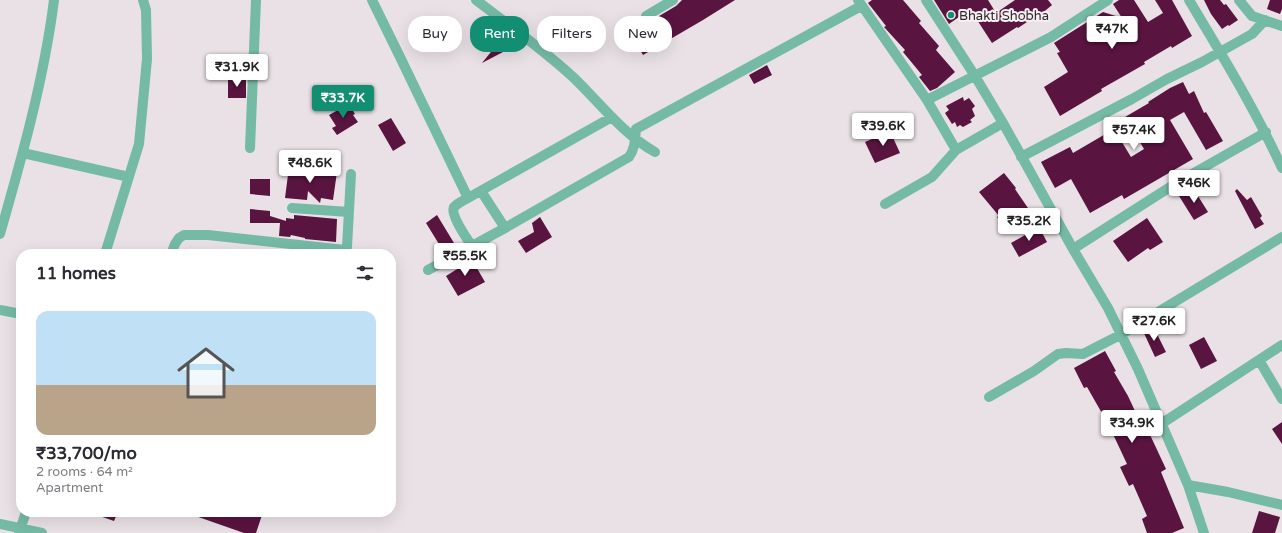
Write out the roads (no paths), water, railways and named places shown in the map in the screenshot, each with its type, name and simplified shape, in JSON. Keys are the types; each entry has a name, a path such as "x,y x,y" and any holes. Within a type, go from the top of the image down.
{"street":[{"path":"0,234 23,153 45,61 54,0"},
{"path":"107,249 139,144 147,59 146,10 143,0"},
{"path":"250,148 256,0"},
{"path":"372,0 468,198"},
{"path":"476,0 518,31 573,78 635,139 655,152"},
{"path":"646,16 673,0"},
{"path":"926,0 975,76 1003,123 1073,249 1108,308 1138,369 1188,485 1204,533"},
{"path":"927,100 1051,37 1108,0"},
{"path":"1189,0 1266,132 1282,168"},
{"path":"1239,0 1252,16 1282,26"},
{"path":"428,270 505,228 628,157 632,152 636,129 859,3 927,100 956,150"},
{"path":"1021,157 1220,52 1252,34 1265,20"},
{"path":"472,246 454,217 454,207 481,190 612,117"},
{"path":"885,204 932,177 956,150 1003,123"},
{"path":"1073,249 1178,182 1266,132"},
{"path":"23,153 129,177"},
{"path":"345,249 347,247 351,174"},
{"path":"481,190 505,228"},
{"path":"292,208 349,212"},
{"path":"173,249 179,238 184,235 208,235 335,249"},
{"path":"989,397 1034,371 1058,354 1066,352 1084,354 1120,335 1282,237"},
{"path":"0,310 16,313"},
{"path":"1161,424 1282,345"},
{"path":"1260,360 1282,399"},
{"path":"1188,485 1228,492 1282,505"},
{"path":"19,531 24,517"},
{"path":"0,524 19,531 42,533"}],"place":[{"name":"Bhakti Shobha","path":"951,15"}]}
